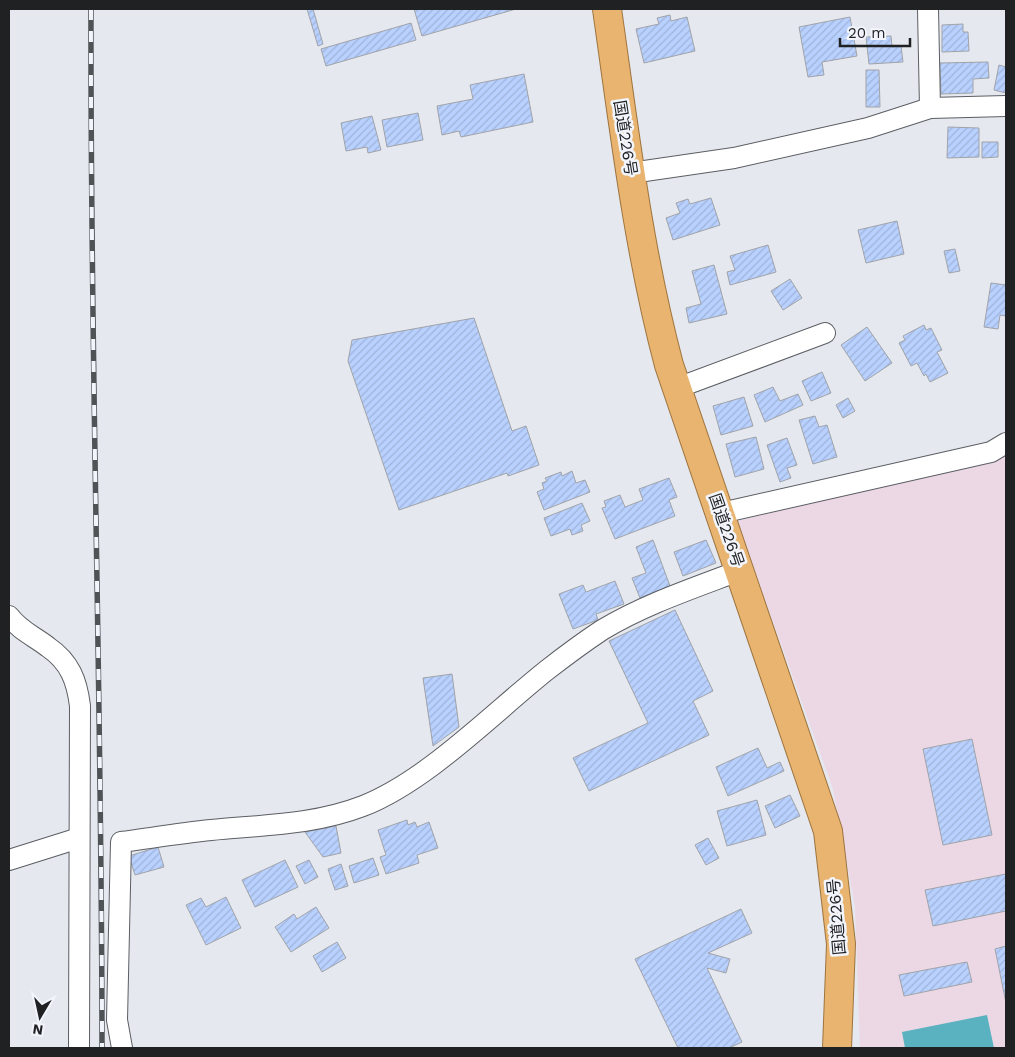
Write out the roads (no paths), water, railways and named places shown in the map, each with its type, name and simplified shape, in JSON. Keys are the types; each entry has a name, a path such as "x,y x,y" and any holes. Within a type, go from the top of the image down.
{"highway":[{"name":"国道226号","path":"607,9 631,173 655,311 677,388 741,570 828,831 841,944 837,1048"}],"street":[{"path":"928,9 930,108"},
{"path":"631,173 734,158 868,128 930,108 1006,106"},
{"path":"677,388 825,333"},
{"path":"721,513 991,452 1006,443"},
{"path":"122,1048 117,1020 121,842 210,830 286,825 326,817 363,806 395,790 429,767 548,669 603,630 670,597 741,570"},
{"path":"9,616 29,636 48,646 66,662 77,681 80,706 80,1048"},
{"path":"9,860 79,838"}],"water":[{"path":"987,1015 994,1048 905,1048 902,1032"}],"railway":[{"path":"91,9 92,269 102,1048"}]}
